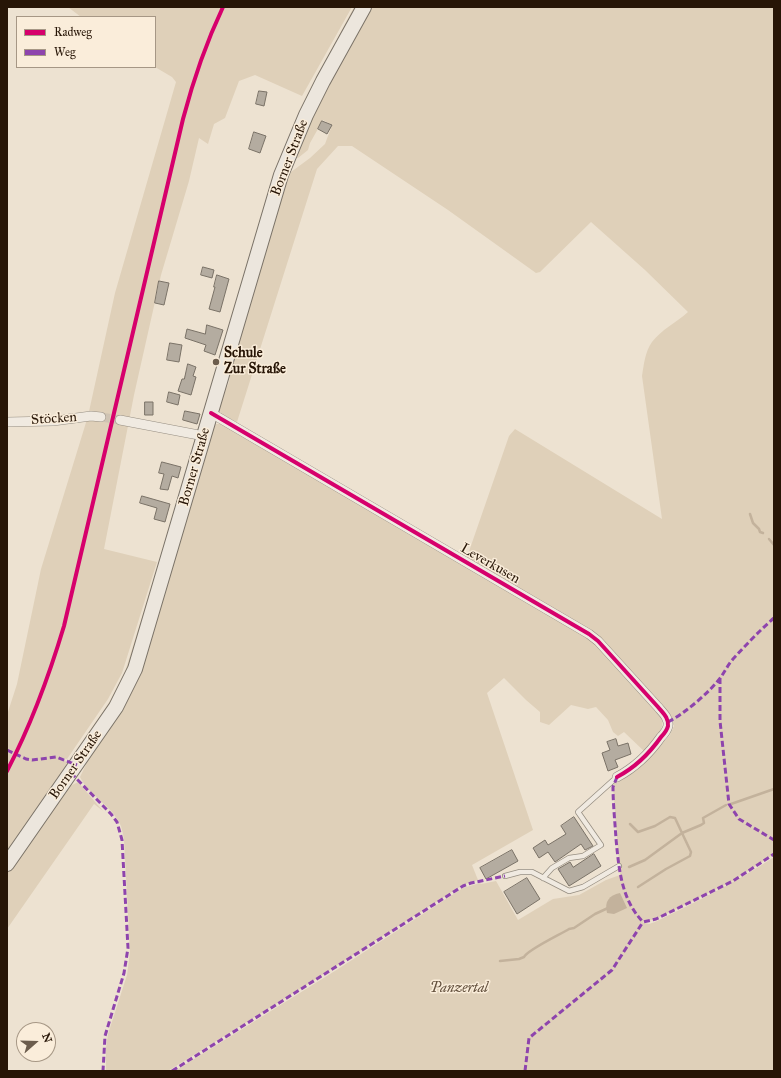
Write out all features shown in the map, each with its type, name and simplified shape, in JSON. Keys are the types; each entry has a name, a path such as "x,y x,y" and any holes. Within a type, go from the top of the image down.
{"main road":[{"name":"Borner Straße","path":"7,864 116,707 135,669 252,272 289,154 323,81 364,7"}],"street":[{"name":"Leverkusen","path":"211,413 584,631 598,641 658,707 667,718 668,722 667,729 642,761 617,777"},
{"name":"Stöcken","path":"7,422 53,421 91,416 101,417"},
{"path":"120,420 204,436"}],"lane":[{"path":"543,878 552,868 569,858 583,856 601,845 578,812 617,777"},
{"path":"505,876 520,872 532,872 569,891 583,887 619,866"}],"green space":[{"path":"68,7 352,7 302,96 255,75 239,81 225,118 214,124 208,144 199,138 189,181 161,275 134,395 104,549 157,562 122,673 108,699 67,759 63,758 67,763 51,790 7,852 7,715 17,684 41,569 88,416 115,293 176,82 172,77 156,68 156,16 80,16"},
{"path":"354,7 358,7 308,99 306,98"},
{"name":"Panzertal","path":"370,7 774,7 774,854 733,881 656,919 642,922 649,924 655,922 701,899 760,866 774,857 774,1071 175,1071 338,969 463,888 480,883 496,881 518,920 553,899 579,895 606,880 620,875 613,787 617,777 637,770 670,735 674,726 667,713 662,717 662,727 658,736 646,753 624,732 618,736 613,732 608,720 596,707 588,709 571,705 549,725 540,722 540,712 504,678 487,693 533,830 472,865 478,880 458,888 168,1071 106,1071 106,1048 108,1034 127,975 130,952 124,840 121,826 115,816 89,789 80,777 92,752 136,682 146,656 212,428 216,424 222,424 466,560 509,436 515,429 662,519 642,376 646,354 652,342 688,312 645,270 591,222 540,272 536,273 448,210 352,146 338,146 317,169 237,422 221,414 220,403 229,382 229,372 279,201 291,172 310,158 325,144 332,125 323,120 310,143 308,150 296,158 316,109"},
{"path":"159,562 133,658 119,691 72,758 110,701 125,672"},
{"path":"78,782 103,811 94,804 7,929 7,873 66,788"}],"shaded area":[{"path":"620,893 627,908 614,914 607,913 606,906 608,900 613,895"}],"building":[{"path":"259,91 267,92 264,106 256,104"},
{"path":"322,121 332,125 327,134 318,129"},
{"path":"254,132 266,136 260,153 249,149"},
{"path":"203,267 214,270 212,278 201,275"},
{"path":"217,275 229,279 220,312 209,309"},
{"path":"159,281 169,283 164,305 155,303"},
{"path":"207,325 223,330 215,355 204,351 206,345 185,338 187,329 205,334"},
{"path":"170,343 182,345 179,362 167,360"},
{"path":"188,364 196,367 193,376 196,377 191,395 178,391 182,379 184,379"},
{"path":"169,392 180,395 178,405 167,402"},
{"path":"145,402 153,402 153,415 145,415"},
{"path":"185,411 200,414 197,424 183,420"},
{"path":"162,462 181,467 178,478 172,476 168,490 160,489 164,474 159,473"},
{"path":"142,496 170,504 165,522 154,519 157,508 140,503"},
{"path":"616,739 618,746 628,743 631,754 615,760 618,767 608,771 602,753 610,750 607,742"},
{"path":"574,817 593,846 585,850 581,844 555,862 548,852 539,858 533,848 545,840 548,845 566,834 561,826"},
{"path":"512,850 518,861 486,879 480,868"},
{"path":"594,854 601,866 569,886 558,869 570,862 573,867"},
{"path":"527,878 540,899 517,914 504,892"}],"waterway":[{"path":"750,514 753,523 760,532 763,533"},
{"path":"769,539 774,545"},
{"path":"731,804 774,789"},
{"path":"638,887 690,856 691,852 682,833 701,825 704,823 703,818 726,805"},
{"path":"629,867 645,860 682,833 675,818 670,817 655,826 638,832 630,824"},
{"path":"500,961 524,957 537,946 569,929 574,928 595,914 608,908"}],"tunnel":[{"path":"101,417 120,420"}],"marked path":[{"path":"668,722 704,696 721,677 733,659 774,618"},
{"path":"720,678 720,721 729,804 739,819 774,840"},
{"path":"7,750 26,759 32,760 56,757 77,765"},
{"path":"71,773 111,814 117,822 122,840 128,948 124,973 105,1036 103,1071"},
{"path":"617,777 613,787 613,793 618,861 622,883 630,904 643,922 656,919 733,881 774,854"},
{"path":"172,1071 463,886 505,876"},
{"path":"525,1071 529,1038 612,970 643,922"}],"cycle path":[{"path":"7,771 39,700 64,626 183,119 200,62 223,7"},
{"path":"211,413 589,634 598,641 662,711 667,718 668,723 668,727 665,732 652,749 630,769 617,777"}],"place":[{"name":"Schule Zur Straße","path":"216,362"}]}
